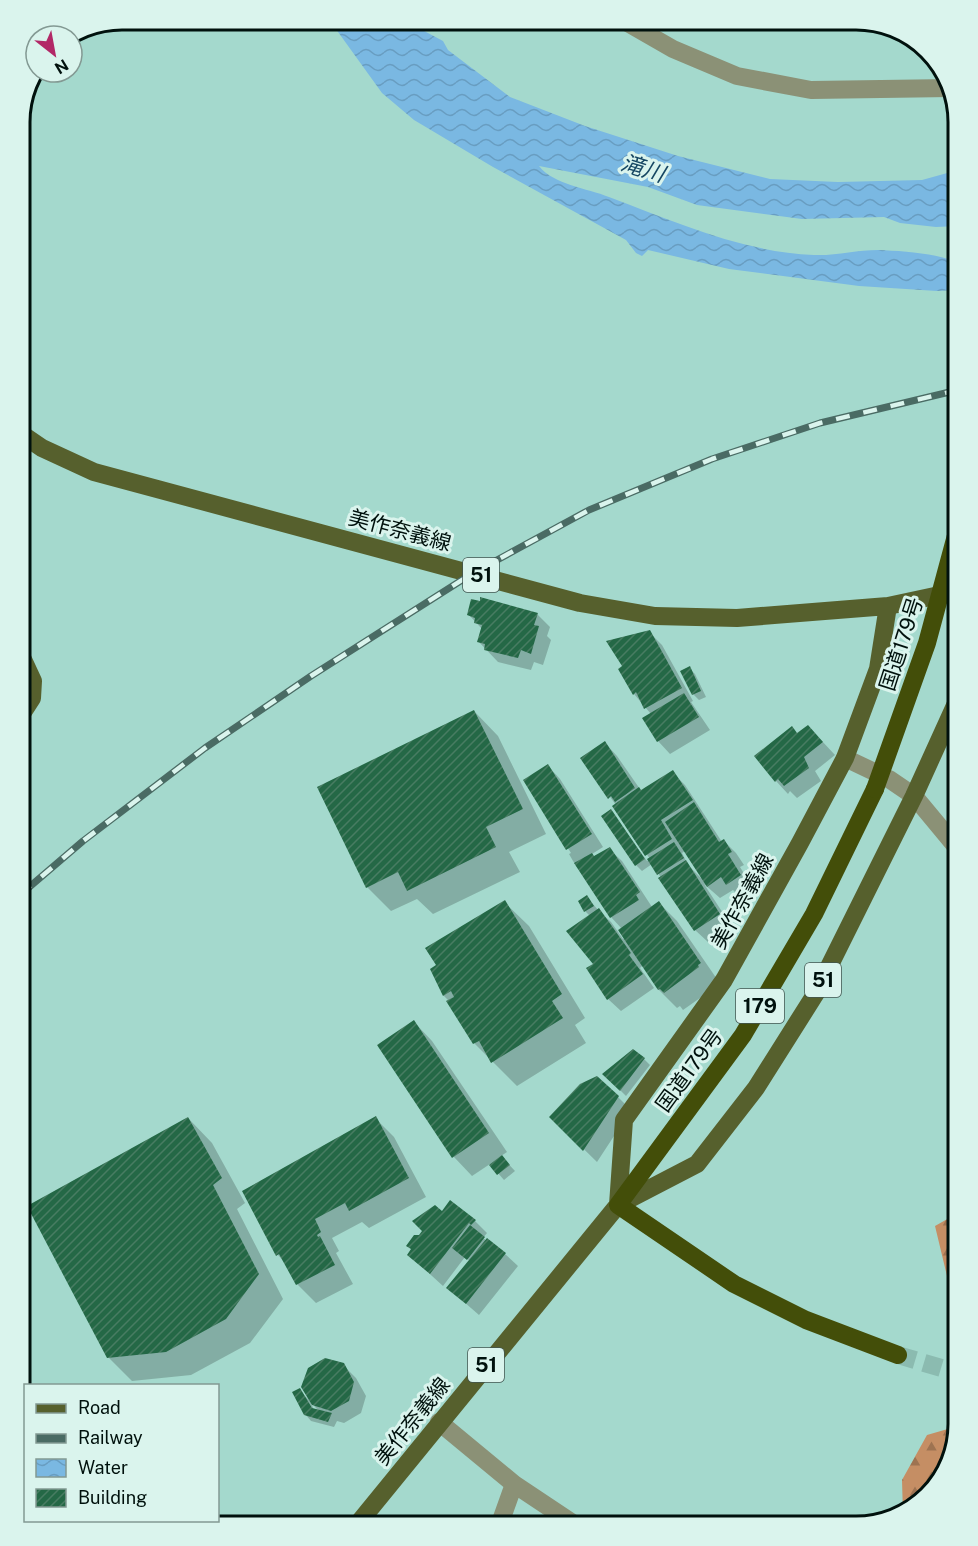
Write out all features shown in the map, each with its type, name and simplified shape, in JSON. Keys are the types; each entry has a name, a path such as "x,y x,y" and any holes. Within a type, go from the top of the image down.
{"highway":[{"name":"国道179号","path":"618,1205 743,1035 814,914 875,789 927,643 948,565"},
{"path":"618,1205 734,1284 806,1320 898,1355"}],"main road":[{"name":"美作奈義線","path":"30,440 42,448 94,472 580,603 655,615 737,618 888,606 948,593"},
{"name":"美作奈義線","path":"618,1205 624,1120 724,980 844,758 878,669 888,606"},
{"path":"30,675 33,681 30,701"},
{"name":"美作奈義線","path":"364,1516 618,1205 697,1164 756,1088 816,993 914,796 948,721"}],"street":[{"path":"640,30 673,49 737,76 811,90 942,88"},
{"path":"844,758 889,779 914,796 948,837"},
{"path":"439,1422 514,1484 562,1516"},
{"path":"503,1516 514,1484"}],"green space":[{"path":"948,1219 948,1277 947,1276 935,1226"},
{"path":"948,1429 945,1448 936,1470 921,1489 903,1503 902,1480 927,1435"}],"water":[{"name":"滝川","path":"337,30 422,30 443,41 448,50 510,97 585,126 678,156 770,179 838,182 922,180 948,173 948,226 936,227 900,223 884,217 802,219 697,205 648,187 539,166 553,178 562,182 684,226 761,248 814,255 870,250 898,251 948,260 948,290 859,286 729,269 648,250 642,256 636,253 626,240 493,167 414,120 382,93"}],"building":[{"path":"480,597 538,613 534,625 539,626 531,654 521,650 518,658 484,650 485,644 477,642 482,625 474,623 475,618 467,615 471,599 480,601"},
{"path":"650,630 682,688 644,709 636,692 633,695 618,669 622,666 606,641"},
{"path":"690,666 701,691 692,695 680,671"},
{"path":"684,693 699,717 657,742 642,718"},
{"path":"474,710 523,809 486,827 496,847 407,891 398,872 366,888 317,787"},
{"path":"808,725 823,742 804,757 809,768 784,786 778,779 775,782 754,756 792,726 797,733"},
{"path":"605,741 635,788 615,802 611,796 608,799 580,758"},
{"path":"548,764 592,834 566,850 523,780"},
{"path":"673,770 693,800 661,820 672,839 645,856 612,806 639,787 641,790"},
{"path":"694,802 719,842 724,839 732,852 728,854 741,875 726,885 721,877 707,887 665,822"},
{"path":"611,809 645,859 635,866 601,816"},
{"path":"674,842 684,858 657,875 647,859"},
{"path":"610,847 640,892 636,895 639,900 610,918 574,863 592,853 594,856"},
{"path":"686,860 720,914 694,931 658,878"},
{"path":"587,895 594,906 584,912 578,901"},
{"path":"505,900 562,994 552,1001 563,1018 491,1063 479,1041 473,1044 446,1001 454,997 451,991 443,996 430,969 436,965 425,948"},
{"path":"659,901 701,963 699,967 664,993 658,990 618,930"},
{"path":"599,908 643,974 607,1000 586,968 593,964 566,931"},
{"path":"414,1020 489,1133 452,1158 377,1045"},
{"path":"633,1049 645,1058 620,1091 602,1074"},
{"path":"597,1076 619,1096 583,1151 549,1117 580,1084"},
{"path":"376,1116 409,1178 349,1211 345,1203 315,1219 321,1232 317,1235 320,1236 335,1265 296,1285 279,1254 276,1256 242,1191"},
{"path":"188,1117 222,1178 213,1185 259,1274 226,1319 166,1352 107,1358 30,1212 30,1204"},
{"path":"502,1155 510,1165 497,1175 489,1165"},
{"path":"450,1200 476,1220 471,1225 469,1223 430,1274 407,1255 411,1249 406,1246 414,1235 419,1235 422,1231 412,1221 435,1205 442,1211"},
{"path":"470,1225 485,1237 467,1260 452,1248"},
{"path":"487,1238 506,1253 466,1304 446,1288"},
{"path":"325,1358 344,1363 354,1382 349,1401 331,1411 312,1405 301,1387 308,1368"},
{"path":"300,1388 312,1408 332,1413 328,1422 304,1415 292,1392"}],"tunnel":[{"path":"898,1355 948,1370"}],"railway":[{"path":"30,886 83,841 205,748 311,676 473,573 589,510 712,459 820,423 948,392"}]}
